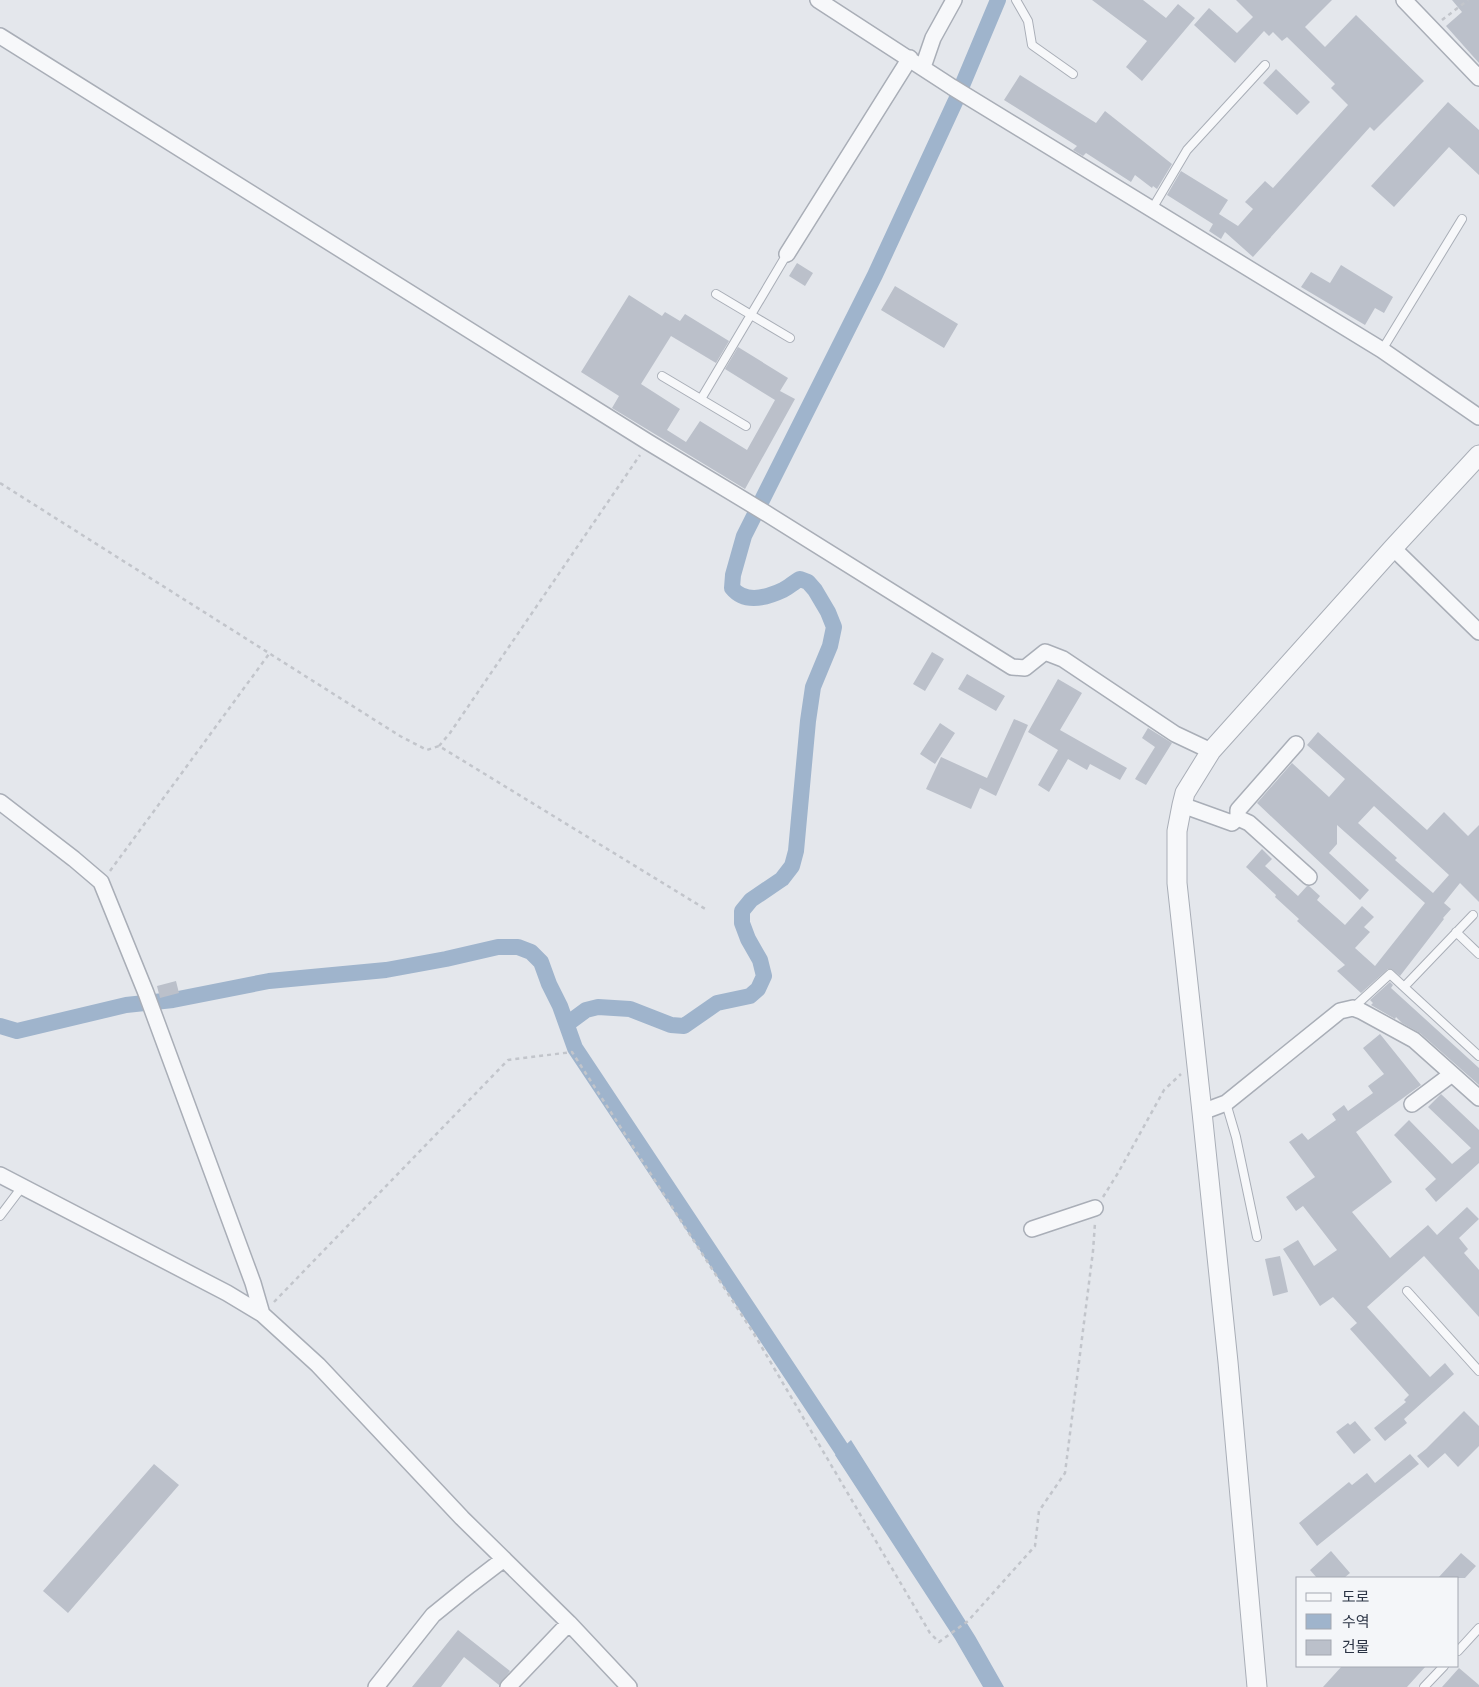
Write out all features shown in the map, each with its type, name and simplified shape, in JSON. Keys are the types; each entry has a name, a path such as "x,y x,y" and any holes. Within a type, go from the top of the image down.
{"street":[{"path":"818,0 952,87 1382,350 1479,417"},
{"path":"923,67 933,38 954,0"},
{"path":"1404,0 1478,74"},
{"path":"0,36 648,442 758,508 1012,667 1025,668 1044,652 1063,659 1175,734 1211,750"},
{"path":"787,254 910,58"},
{"path":"1257,1687 1227,1352 1177,883 1177,831 1185,793 1211,750 1479,455"},
{"path":"1393,548 1479,632"},
{"path":"1238,818 1238,810 1296,744"},
{"path":"0,802 74,858 101,882 146,993 253,1283 262,1314"},
{"path":"1182,805 1232,823 1238,818"},
{"path":"1238,818 1249,823 1309,877"},
{"path":"1202,1112 1226,1103 1340,1011 1353,1008 1414,1040 1479,1098"},
{"path":"1412,1104 1452,1074"},
{"path":"0,1175 262,1314 318,1365 462,1518 569,1623 629,1687"},
{"path":"1032,1229 1095,1208"},
{"path":"376,1687 433,1616 504,1559"},
{"path":"508,1687 569,1623"}],"lane":[{"path":"1016,0 1028,21 1032,45 1073,74"},
{"path":"1152,209 1187,150 1265,65"},
{"path":"1382,350 1462,220"},
{"path":"701,399 787,254"},
{"path":"716,294 790,338"},
{"path":"662,376 746,426"},
{"path":"1404,987 1472,915"},
{"path":"1456,932 1479,954"},
{"path":"1353,1008 1390,974 1479,1056"},
{"path":"1226,1103 1236,1137 1257,1237"},
{"path":"0,1216 22,1187"},
{"path":"1407,1291 1479,1371"},
{"path":"1459,1650 1479,1628"},
{"path":"1424,1687 1443,1667"}],"path":[{"path":"1432,29 1468,0"},
{"path":"0,483 400,736 427,750 439,746 450,733 648,442"},
{"path":"101,882 269,654"},
{"path":"439,746 707,910"},
{"path":"262,1314 508,1060 572,1052 754,1334 930,1633 939,1642 968,1622 1035,1546 1039,1511 1065,1473 1093,1251 1095,1208 1118,1173 1164,1090 1196,1060"}],"water":[{"path":"851,1440 975,1636 1004,1687 983,1687 955,1639 835,1455"}],"building":[{"path":"1092,0 1143,0 1166,18 1178,4 1195,18 1142,81 1126,67 1147,41"},
{"path":"1236,0 1332,0 1305,27 1325,47 1356,15 1424,81 1374,131 1370,127 1253,257 1225,232 1221,239 1209,231 1213,224 1167,195 1181,171 1228,200 1219,214 1238,226 1253,209 1245,202 1265,181 1273,188 1348,105 1331,88 1335,84 1287,37 1282,41 1273,32 1269,36 1264,31 1235,63 1194,25 1209,8 1237,33 1253,17"},
{"path":"1452,0 1479,0 1479,63 1446,26 1462,12"},
{"path":"1276,69 1310,102 1297,115 1263,83"},
{"path":"1020,75 1096,123 1105,111 1172,164 1157,189 1153,186 1152,188 1135,175 1131,182 1086,153 1083,156 1073,150 1077,146 1004,100"},
{"path":"1448,102 1479,130 1479,175 1449,147 1394,207 1371,186"},
{"path":"797,263 813,273 805,286 789,276"},
{"path":"1341,265 1393,297 1384,313 1375,308 1365,325 1301,287 1311,272 1330,283"},
{"path":"895,286 958,324 944,348 881,310"},
{"path":"629,295 662,316 665,312 680,321 685,314 729,341 716,363 671,336 641,384 680,409 667,430 686,442 700,421 747,450 775,400 725,369 738,347 788,378 780,391 795,399 745,489 612,408 619,396 581,372"},
{"path":"932,652 944,659 925,691 913,684"},
{"path":"967,674 1005,696 996,711 958,689"},
{"path":"1058,679 1082,693 1060,730 1127,768 1120,780 1090,764 1087,770 1068,759 1049,792 1038,785 1058,750 1028,732"},
{"path":"1014,719 1028,725 996,796 980,788 971,809 926,789 941,757 987,778"},
{"path":"940,723 955,733 935,764 920,754"},
{"path":"1148,728 1172,743 1146,785 1135,779 1155,747 1142,738"},
{"path":"1318,732 1427,830 1444,812 1468,836 1479,825 1479,902 1460,883 1444,903 1451,909 1400,976 1393,970 1388,969 1361,993 1337,971 1345,965 1297,921 1299,919 1246,867 1262,849 1272,859 1265,866 1298,896 1309,886 1320,896 1317,900 1345,925 1362,906 1374,917 1364,927 1370,932 1355,948 1375,966 1425,903 1337,825 1337,844 1329,853 1369,890 1360,900 1257,803 1292,763 1329,797 1345,779 1307,745","holes":["1374,806 1449,875 1433,893 1395,860 1397,858 1358,823"]},
{"path":"176,981 179,993 160,998 157,986"},
{"path":"1390,982 1393,985 1391,988 1479,1068 1479,1085 1420,1033 1402,1023 1396,1017 1395,1019 1371,1005 1373,1003 1370,1000"},
{"path":"1380,1034 1421,1085 1356,1132 1392,1182 1352,1212 1390,1258 1428,1225 1437,1235 1467,1207 1479,1219 1459,1238 1468,1249 1464,1253 1479,1270 1479,1317 1424,1256 1367,1307 1430,1377 1445,1363 1454,1374 1404,1419 1407,1423 1385,1441 1374,1428 1406,1402 1404,1400 1409,1395 1350,1329 1357,1323 1333,1297 1320,1306 1283,1249 1298,1240 1314,1266 1337,1250 1303,1206 1296,1211 1286,1197 1315,1177 1289,1142 1302,1133 1308,1140 1336,1120 1332,1114 1344,1105 1348,1111 1373,1093 1368,1086 1384,1074 1363,1048"},
{"path":"1441,1094 1479,1130 1479,1163 1436,1202 1425,1189 1436,1179 1394,1135 1409,1120 1452,1164 1471,1148 1428,1107"},
{"path":"1280,1256 1288,1292 1273,1296 1265,1259"},
{"path":"1464,1411 1479,1426 1479,1446 1458,1467 1445,1453 1428,1468 1417,1456"},
{"path":"1355,1421 1371,1440 1354,1454 1336,1432 1348,1423 1350,1425"},
{"path":"1410,1454 1419,1464 1317,1546 1299,1523 1349,1482 1352,1485 1367,1473 1375,1483"},
{"path":"154,1464 179,1485 68,1613 43,1591"},
{"path":"1331,1551 1350,1573 1345,1577 1316,1577 1310,1570"},
{"path":"1461,1553 1476,1566 1465,1578 1439,1577"},
{"path":"458,1630 510,1671 499,1685 464,1657 441,1687 412,1687"},
{"path":"1341,1667 1425,1667 1407,1687 1323,1687"},
{"path":"1459,1668 1479,1685 1479,1687 1442,1687"}],"waterway":[{"path":"567,1024 586,1010 598,1007 630,1009 671,1025 684,1026 717,1003 750,996 758,989 764,976 760,960 748,939 742,923 742,911 751,900 782,879 792,866 796,851 813,687 830,646 834,627 828,612 808,582 800,579 776,593 763,597 749,598 737,593 732,588 733,575 744,536 875,275 956,100 998,0"},
{"path":"0,1026 17,1031 126,1005 173,1000 269,981 386,970 498,947 518,947 531,952 541,962 575,1048 854,1468"}]}
